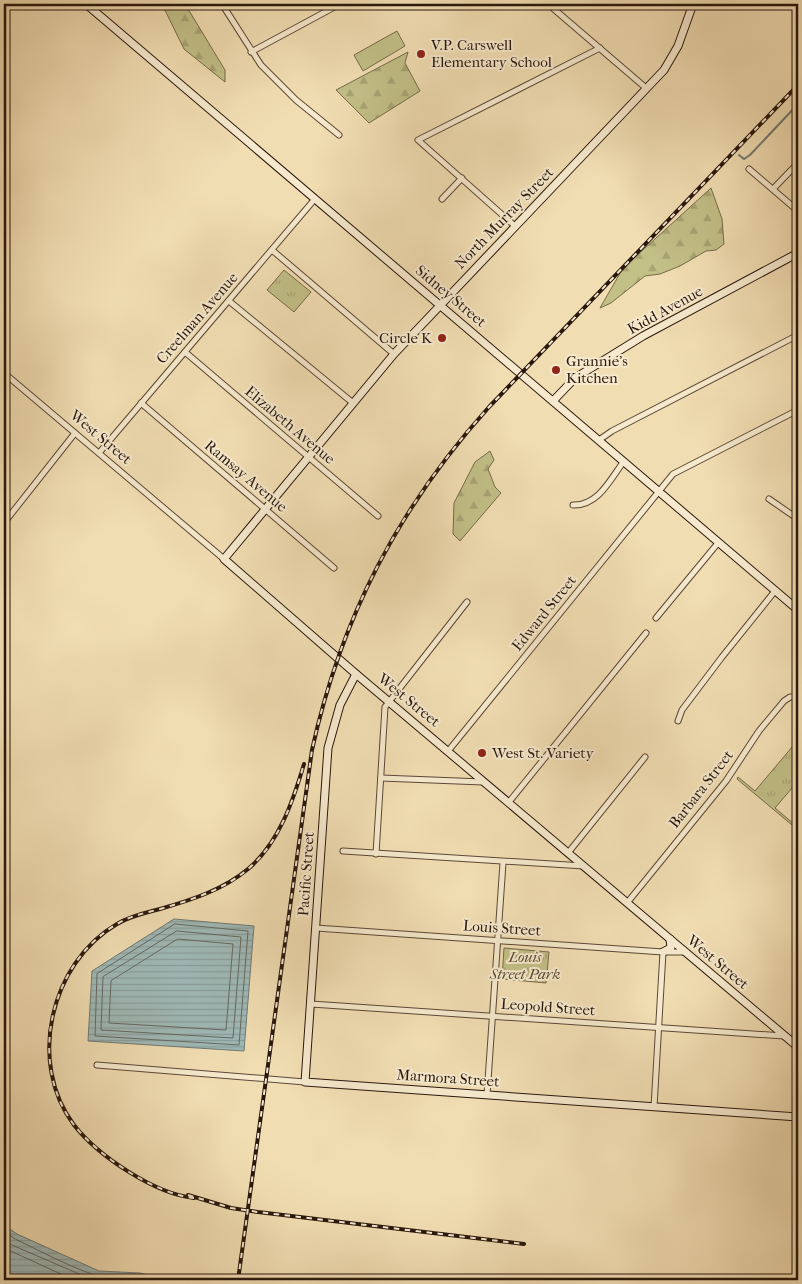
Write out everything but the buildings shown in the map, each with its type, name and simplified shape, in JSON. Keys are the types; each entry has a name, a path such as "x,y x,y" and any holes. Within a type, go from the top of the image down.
{"street":[{"name":"Sidney Street","path":"86,4 314,200 441,304 553,402 798,610"},
{"path":"222,4 251,52 296,100 339,135"},
{"path":"251,52 340,4"},
{"path":"548,4 646,88"},
{"name":"North Murray Street","path":"224,559 394,354 646,88 672,58 685,30 693,4"},
{"path":"515,226 418,140 600,48"},
{"path":"773,189 798,163"},
{"path":"748,169 798,211"},
{"path":"442,199 462,178"},
{"name":"Creelman Avenue","path":"99,453 314,200"},
{"path":"272,250 394,354"},
{"name":"Kidd Avenue","path":"553,402 575,378 643,336 798,254"},
{"path":"228,301 353,403"},
{"path":"599,440 612,431 798,335"},
{"name":"Elizabeth Avenue","path":"185,352 378,516"},
{"name":"West Street","path":"4,373 224,559 356,674 449,750 626,903 798,1047"},
{"name":"Ramsay Avenue","path":"141,404 334,568"},
{"name":"Edward Street","path":"449,750 658,490 673,474 798,410"},
{"path":"4,523 75,433"},
{"path":"572,505 585,505 593,499 624,461"},
{"path":"769,499 798,519"},
{"path":"656,618 718,542"},
{"path":"678,721 682,710 775,591"},
{"path":"376,854 385,707 388,700 467,602"},
{"path":"509,802 646,633"},
{"name":"Pacific Street","path":"305,1082 328,748 340,705 356,674"},
{"name":"Barbara Street","path":"626,903 726,781 759,731 790,697 798,697"},
{"path":"568,853 645,757"},
{"path":"381,778 484,782"},
{"path":"343,851 584,866"},
{"path":"486,1095 504,862"},
{"name":"Louis Street","path":"316,928 685,952"},
{"path":"654,1107 663,952 671,948 670,939"},
{"name":"Leopold Street","path":"311,1004 784,1036"},
{"name":"Marmora Street","path":"97,1066 798,1117"}],"green space":[{"path":"162,4 185,4 225,70 225,82 184,49"},
{"path":"397,31 405,46 363,71 354,55"},
{"path":"408,52 405,63 420,91 369,123 336,90"},
{"path":"711,188 722,219 724,244 716,250 706,251 680,266 660,274 645,276 611,303 600,308 623,268"},
{"path":"284,270 311,292 294,312 267,290"},
{"path":"490,451 494,460 488,469 495,487 501,493 460,541 453,534 454,503 475,462"},
{"path":"798,740 798,781 775,808 794,824 792,825 737,779 738,777 755,791"},
{"name":"Louis Street Park","path":"504,948 549,952 546,983 502,979"}],"water":[{"path":"174,919 254,926 244,1051 88,1041 92,971"},
{"path":"4,1225 17,1234 99,1271 140,1273 166,1280 4,1280"}],"waterway":[{"path":"739,155 744,159 750,155 798,104"}],"railway":[{"path":"238,1280 312,750 324,702 339,655 377,567 427,485 456,445 489,407 798,85"},
{"path":"194,1198 162,1189 128,1172 97,1149 74,1125 60,1100 51,1073 49,1044 53,1016 62,988 75,963 94,941 127,919 183,902 217,889 248,869 259,859 284,821 304,764"},
{"path":"188,1195 231,1208 258,1212 524,1244"}],"place":[{"name":"V.P. Carswell Elementary School","path":"421,54"},
{"name":"Circle K","path":"442,338"},
{"name":"Grannie's Kitchen","path":"556,370"},
{"name":"West St. Variety","path":"482,753"}]}
